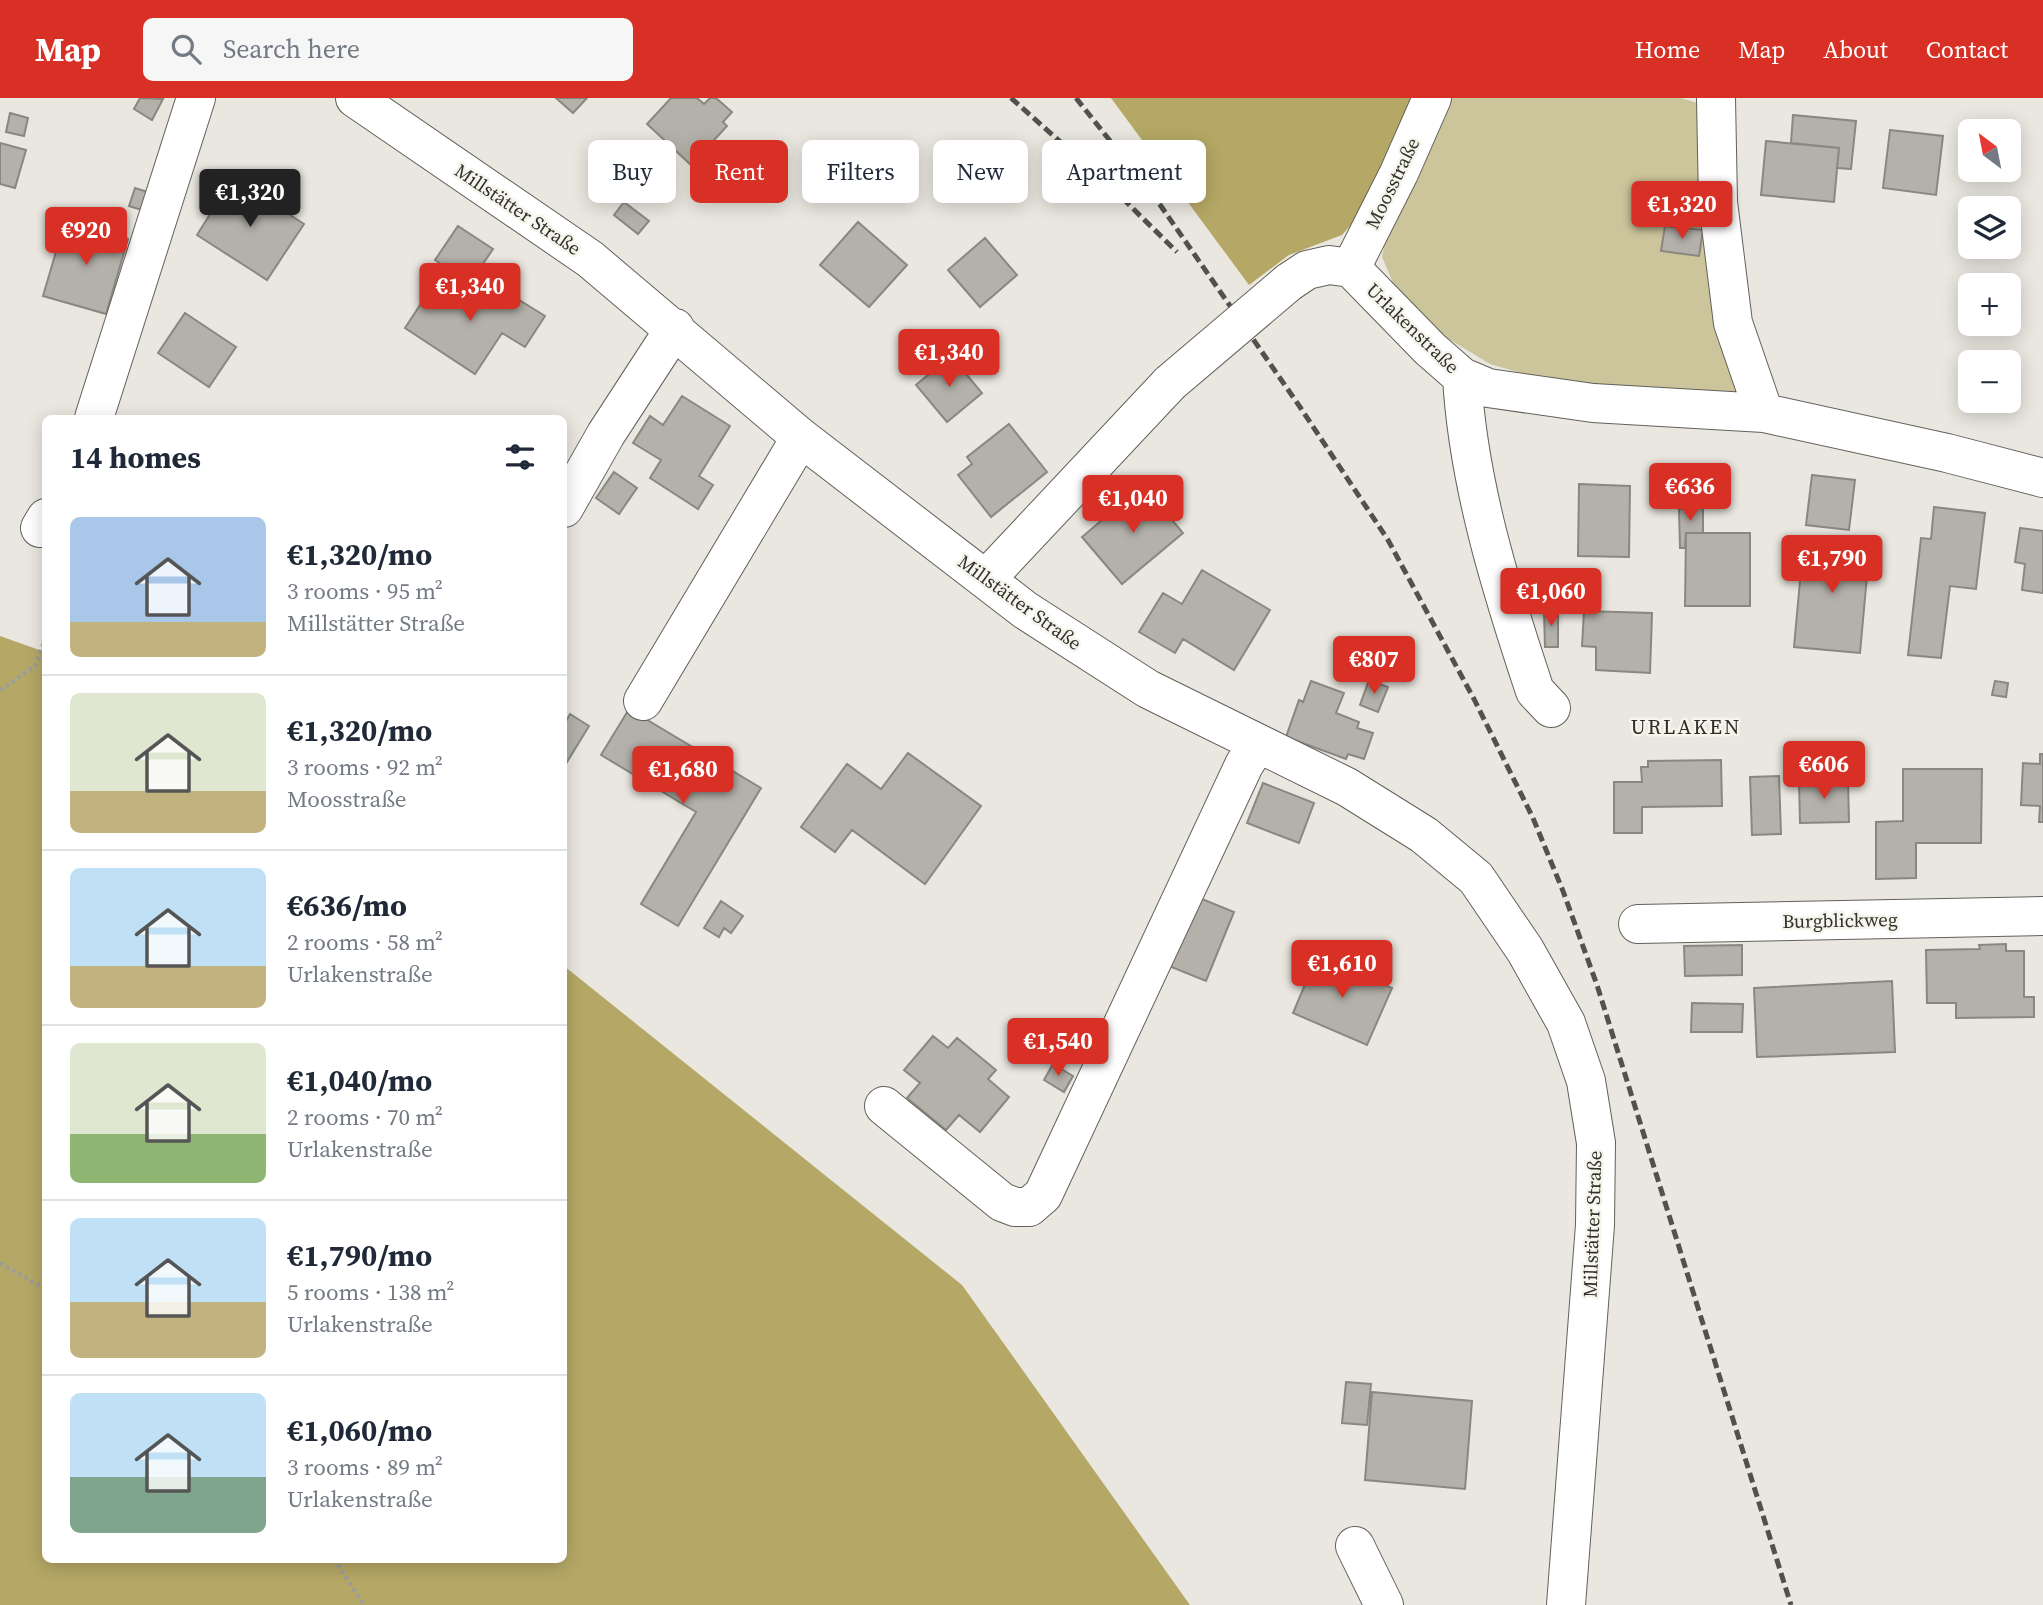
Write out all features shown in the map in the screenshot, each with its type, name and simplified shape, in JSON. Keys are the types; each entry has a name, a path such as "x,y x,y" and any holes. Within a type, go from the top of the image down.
{"street":[{"path":"95,415 196,98"},
{"name":"Millstätter Straße","path":"355,98 590,259 675,328 799,436 1025,610 1149,689 1347,787 1424,835 1475,878 1525,950 1566,1023 1586,1081 1596,1143 1595,1225 1566,1605"},
{"name":"Moosstraße","path":"1351,268 1399,173 1432,98"},
{"path":"1716,98 1718,202 1734,323 1765,413"},
{"name":"Urlakenstraße","path":"986,579 1170,383 1289,282 1307,270 1329,265 1351,268 1430,349 1462,377 1488,388 1593,403 1765,413 1947,453 2043,478"},
{"path":"567,503 606,434 675,328"},
{"path":"1462,377 1465,420 1486,523 1535,691 1552,708"},
{"path":"643,701 785,464 799,436"},
{"path":"884,1106 1002,1202 1015,1207 1029,1207 1043,1195 1244,765 1257,744"},
{"name":"Burgblickweg","path":"1638,924 2043,916"},
{"path":"1355,1546 1384,1605"}],"path":[{"path":"0,690 35,666 42,649"},
{"path":"0,1263 42,1287"},
{"path":"337,1563 364,1605"}],"shaded area":[{"path":"1111,98 1422,98 1377,195 1342,235 1289,255 1249,285 1188,203 1206,203 1206,140 1142,140"},
{"path":"1442,98 1681,98 1701,104 1752,413 1538,378 1490,364 1437,332 1394,285 1382,257 1393,205"},
{"path":"0,636 42,651 42,1563 567,1563 567,968 962,1285 1190,1605 0,1605"}],"building":[{"path":"140,98 163,99 152,120 134,109"},
{"path":"556,98 587,98 573,113"},
{"path":"671,98 697,98 704,104 710,98 716,98 732,112 723,122 727,126 714,140 690,140 690,164 676,151 676,140 664,140 647,124"},
{"path":"10,113 28,118 24,136 6,132"},
{"path":"1793,115 1856,121 1851,169 1837,168 1839,148 1791,143"},
{"path":"1890,130 1943,136 1936,195 1883,188"},
{"path":"1766,141 1839,148 1834,202 1761,195"},
{"path":"0,143 26,150 15,188 0,184"},
{"path":"233,178 304,224 267,280 197,235"},
{"path":"135,188 154,194 148,212 129,206"},
{"path":"625,203 649,221 638,234 614,215"},
{"path":"65,221 128,239 106,314 43,296"},
{"path":"858,222 907,265 869,307 820,265"},
{"path":"458,226 493,249 470,283 435,260"},
{"path":"1665,226 1703,230 1699,256 1661,251"},
{"path":"985,238 1017,275 980,307 948,270"},
{"path":"441,273 487,304 516,298 545,316 525,347 502,333 475,374 405,328"},
{"path":"185,313 236,347 209,387 158,353"},
{"path":"951,356 982,393 947,422 916,385"},
{"path":"682,396 730,426 699,476 713,485 698,509 650,478 661,460 633,443 650,416 663,425"},
{"path":"1009,424 1047,472 991,517 958,475 972,464 967,457"},
{"path":"614,472 637,488 619,514 596,498"},
{"path":"1812,475 1855,480 1849,530 1806,525"},
{"path":"1579,484 1630,486 1629,557 1578,556"},
{"path":"1143,485 1183,533 1122,584 1082,537"},
{"path":"1934,507 1985,513 1976,589 1950,586 1941,658 1908,655 1921,538 1931,539"},
{"path":"1703,508 1703,533 1686,533 1685,548 1680,548 1679,509"},
{"path":"2020,528 2043,531 2043,593 2022,590 2025,564 2015,562"},
{"path":"1686,533 1750,533 1750,606 1685,606"},
{"path":"1804,537 1870,543 1860,653 1794,647"},
{"path":"1202,570 1270,610 1234,670 1183,639 1175,653 1139,632 1163,593 1182,604"},
{"path":"1544,610 1558,610 1558,647 1545,647"},
{"path":"1584,611 1652,613 1650,673 1596,670 1596,647 1582,646"},
{"path":"1369,680 1388,687 1378,712 1360,705"},
{"path":"1311,681 1344,693 1336,713 1359,722 1357,728 1373,733 1364,759 1348,754 1346,759 1286,737 1299,700 1303,702"},
{"path":"1995,681 2008,683 2006,697 1992,695"},
{"path":"629,709 761,788 678,926 641,904 696,812 601,755"},
{"path":"570,714 589,726 567,762 567,720"},
{"path":"908,753 981,806 925,884 852,830 835,852 801,827 847,764 881,789"},
{"path":"2040,754 2043,754 2043,822 2039,822 2040,806 2021,805 2023,763 2040,764"},
{"path":"1721,760 1722,806 1642,807 1642,833 1614,833 1614,782 1642,782 1641,767 1648,767 1648,761"},
{"path":"1903,769 1982,769 1981,843 1916,843 1916,878 1876,879 1876,822 1903,821"},
{"path":"1779,776 1781,834 1752,835 1750,777"},
{"path":"1848,780 1849,822 1800,823 1799,781"},
{"path":"1263,783 1314,803 1299,843 1247,823"},
{"path":"1192,895 1234,912 1206,981 1164,964"},
{"path":"721,901 743,916 731,933 724,928 719,937 704,928"},
{"path":"2006,944 2006,951 2024,951 2024,997 2034,997 2034,1017 1956,1018 1956,1003 1927,1003 1926,950 1980,949 1979,945"},
{"path":"1742,945 1742,975 1685,976 1684,946"},
{"path":"1317,956 1392,988 1367,1045 1293,1013"},
{"path":"1892,981 1895,1052 1757,1057 1754,988"},
{"path":"1692,1003 1743,1004 1742,1032 1691,1032"},
{"path":"933,1036 948,1048 957,1038 996,1070 988,1079 1009,1097 980,1132 959,1115 946,1130 907,1098 920,1083 904,1070"},
{"path":"1053,1064 1073,1076 1064,1092 1044,1080"},
{"path":"1346,1382 1371,1384 1367,1425 1342,1423"},
{"path":"1372,1392 1472,1401 1465,1489 1365,1480"}],"railway":[{"path":"1011,98 1109,185 1177,252"},
{"path":"1076,98 1154,196 1388,540 1474,699 1533,818 1597,985 1791,1605"}],"district":[{"name":"URLAKEN","path":"1686,726"}]}
